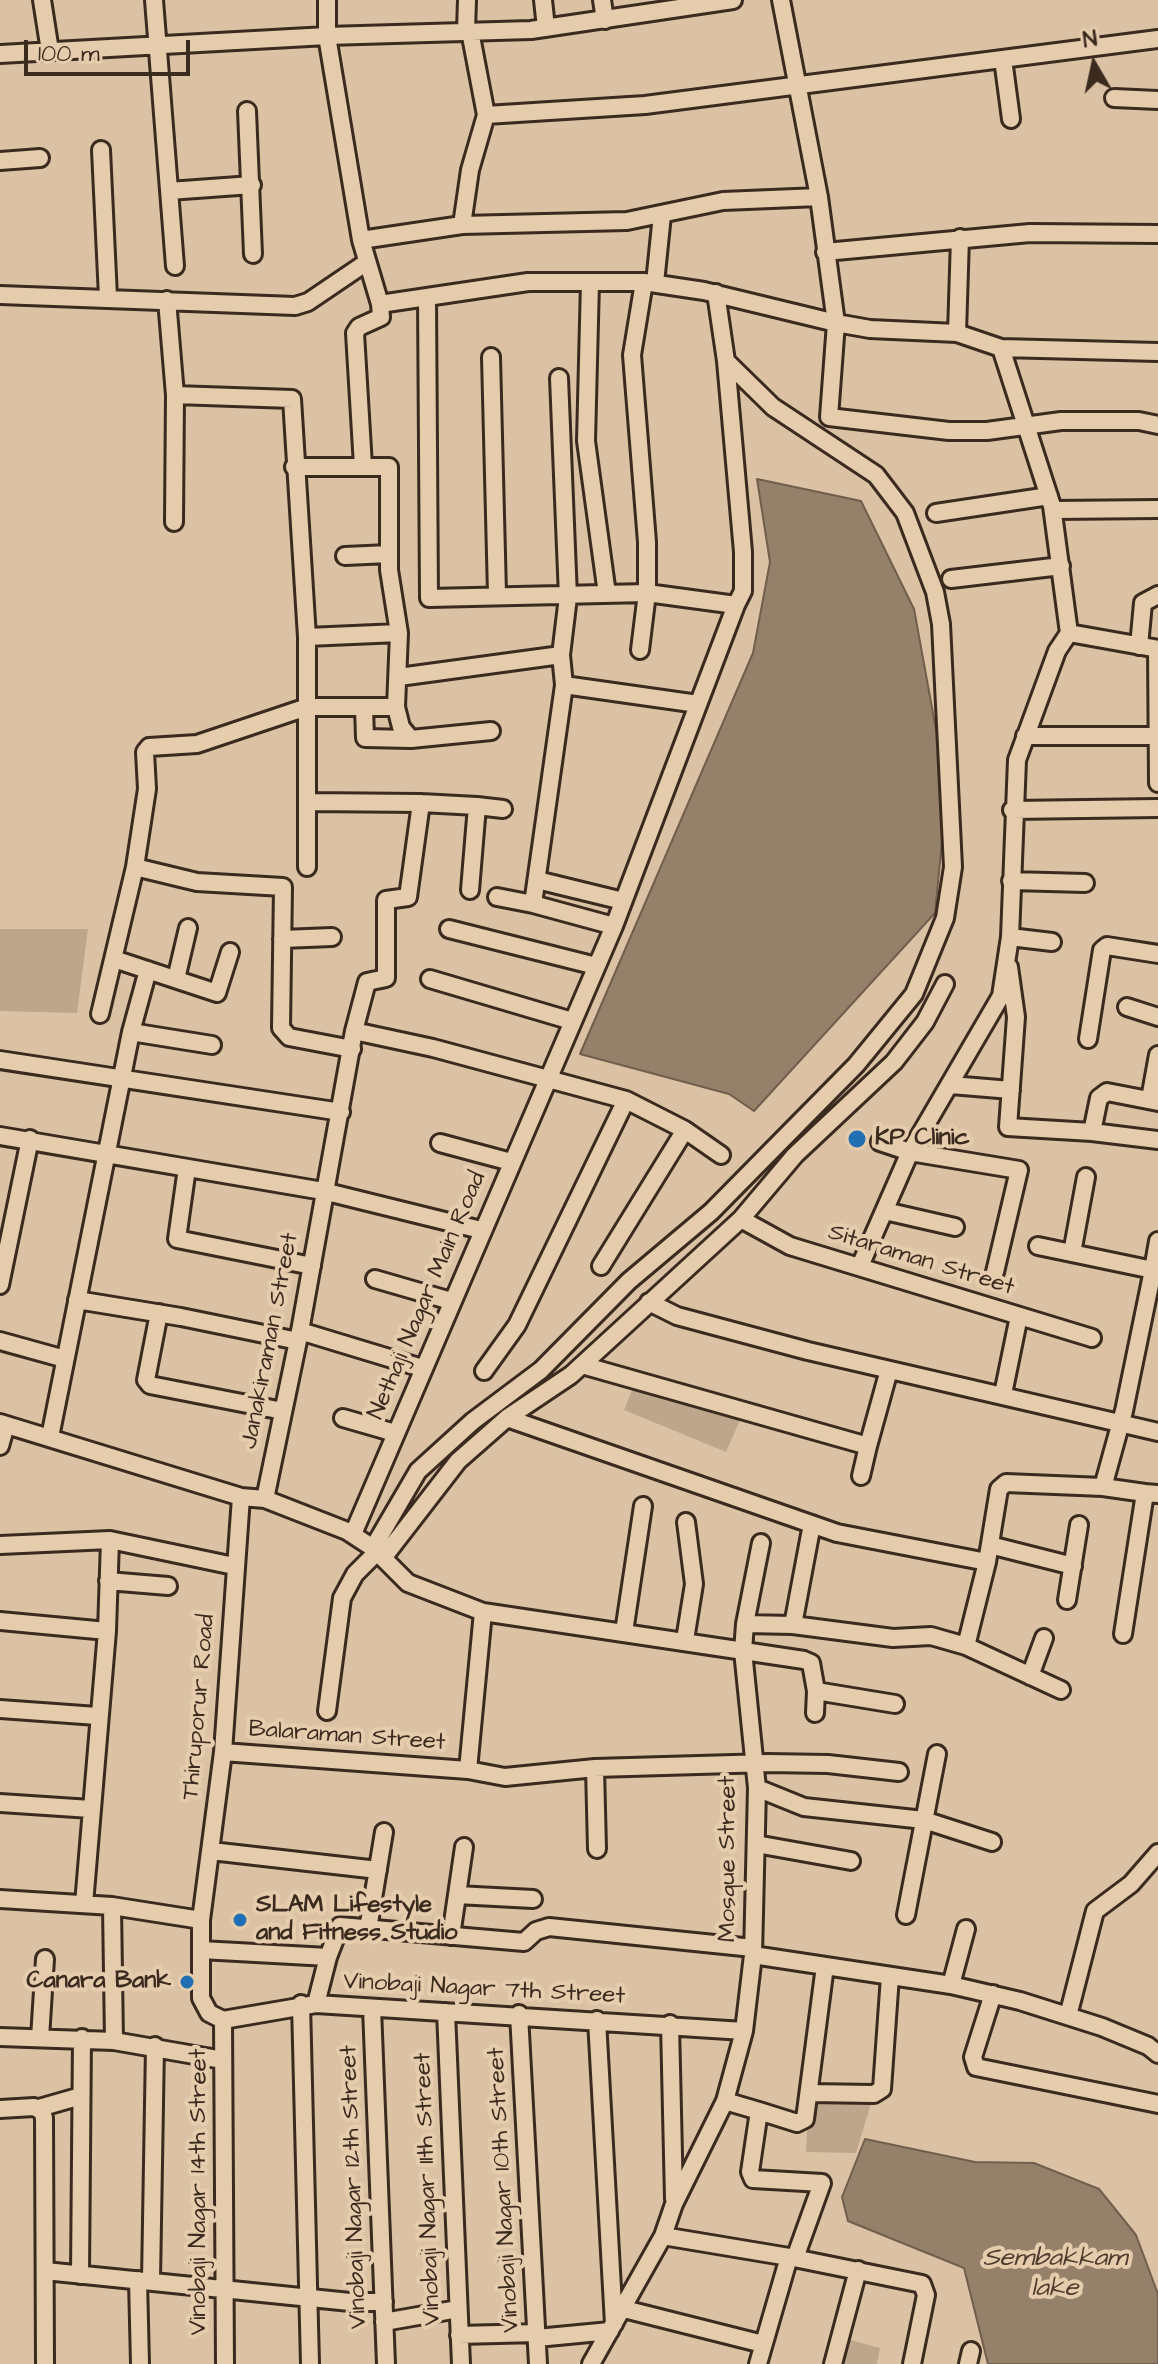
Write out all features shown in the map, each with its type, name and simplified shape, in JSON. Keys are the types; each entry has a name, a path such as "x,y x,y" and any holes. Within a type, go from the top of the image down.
{"street":[{"path":"42,0 50,51"},
{"path":"154,0 175,266"},
{"path":"327,0 327,36 361,240 380,304 381,317 359,327 355,333 363,466"},
{"path":"462,225 470,170 486,115 468,31 467,0"},
{"path":"543,0 546,28"},
{"path":"602,0 605,20"},
{"path":"0,54 327,36 546,28 605,20 642,7 733,0"},
{"path":"781,0 819,197 836,323 829,417"},
{"path":"486,115 645,105 1158,39"},
{"path":"1003,59 1011,119"},
{"path":"1114,98 1158,100"},
{"path":"247,111 253,254"},
{"path":"101,150 108,297"},
{"path":"0,161 40,158"},
{"path":"169,191 252,185"},
{"path":"361,240 462,225 627,221 723,201 819,197"},
{"path":"640,650 647,593 647,542 632,355 650,283 662,215"},
{"path":"825,252 1030,233 1158,234"},
{"path":"957,333 960,238"},
{"path":"0,295 295,306 308,302 367,262"},
{"path":"380,304 528,282 650,283 716,293 870,329 957,333 1001,348 1158,352"},
{"path":"590,282 586,441 607,594"},
{"name":"Nethaji Nagar Main Road","path":"353,1534 614,926 743,591 743,552 726,361 716,293"},
{"path":"427,297 429,598 497,594 568,597 647,593 736,605"},
{"path":"167,300 175,395 174,522"},
{"path":"860,1266 910,1152 1001,996 1010,937 1012,810 1017,760 1057,651 1069,633 1051,503 1029,426 1001,348"},
{"path":"491,357 497,594"},
{"path":"378,1553 418,1471 473,1421 541,1370 629,1281 711,1212 856,1065 914,994 945,918 953,867 948,827 946,692 935,592 905,513 890,489 876,475 773,407 726,361"},
{"path":"533,904 564,685 561,655 568,597 559,378"},
{"path":"175,395 292,399 307,637 307,867"},
{"path":"808,432 829,417 949,431 1061,421 1139,421 1158,425"},
{"path":"294,467 386,465 390,469 389,554 399,633 396,707 401,727 411,739"},
{"path":"936,513 1051,503 1158,509"},
{"path":"345,556 389,554"},
{"path":"951,579 1061,566"},
{"path":"1139,646 1143,603 1158,595"},
{"path":"307,637 399,633"},
{"path":"1069,633 1157,649 1158,783"},
{"path":"399,677 561,655"},
{"path":"564,685 698,704"},
{"path":"100,1014 135,867 147,789 145,752 149,747 197,744 307,707 396,707"},
{"path":"364,707 365,738 411,739 491,731"},
{"path":"1025,736 1158,736"},
{"path":"307,802 421,803 503,809"},
{"name":"Janakiraman Street","path":"265,1499 299,1336 354,1031 369,980 386,978 386,900 405,899 408,895 421,803"},
{"path":"470,890 477,806"},
{"path":"1012,810 1158,808"},
{"path":"135,867 197,882 280,886 284,893 281,1028 289,1037 352,1049"},
{"path":"537,880 623,901"},
{"path":"1011,881 1085,883"},
{"path":"497,897 614,926"},
{"path":"176,979 188,928"},
{"path":"449,929 596,966"},
{"path":"282,939 332,937"},
{"path":"1010,937 1052,942"},
{"path":"1088,1039 1102,950 1115,947 1158,954"},
{"path":"114,959 217,993 230,952"},
{"path":"1008,963 1016,1017 1008,1127 1158,1140"},
{"path":"50,1437 131,1032 148,970"},
{"path":"430,979 572,1021"},
{"path":"327,1711 342,1598 355,1574 378,1553 458,1461 507,1418 582,1365 741,1219 795,1155 894,1062 925,1022 945,984"},
{"path":"1127,1007 1158,1017"},
{"path":"354,1031 548,1077 626,1100 685,1130 721,1155"},
{"path":"131,1032 212,1045"},
{"path":"1092,1132 1103,1095 1115,1092 1154,1101 1158,1055"},
{"path":"0,1060 121,1081 341,1112"},
{"path":"951,1085 1011,1090"},
{"path":"484,1371 517,1325 626,1100"},
{"path":"601,1266 685,1130"},
{"path":"0,1136 323,1191 481,1230"},
{"path":"0,1285 30,1139"},
{"path":"880,1142 910,1152 1019,1170 995,1272"},
{"path":"440,1143 511,1162"},
{"path":"187,1168 177,1239 312,1266"},
{"path":"1072,1253 1086,1177"},
{"path":"885,1211 955,1227"},
{"name":"Sitaraman Street","path":"741,1219 790,1246 1092,1338"},
{"path":"1103,1487 1154,1291 1153,1270 1158,1241"},
{"path":"1038,1246 1153,1270"},
{"path":"375,1279 451,1301"},
{"path":"77,1300 299,1336 422,1368"},
{"path":"649,1302 677,1316 889,1370 1158,1432"},
{"path":"159,1313 146,1380 154,1386 283,1411"},
{"path":"1003,1394 1019,1316"},
{"path":"0,1341 65,1359"},
{"path":"582,1365 868,1446"},
{"path":"861,1476 889,1370"},
{"path":"343,1418 395,1433"},
{"path":"507,1418 837,1533 1073,1566"},
{"path":"0,1446 3,1424 241,1497 265,1499 353,1534 378,1553 408,1583 422,1591 483,1612 685,1640 811,1663 816,1691 815,1713"},
{"path":"966,1646 999,1489 1006,1483 1103,1487 1152,1493 1123,1634"},
{"name":"Thiruporur Road","path":"223,2020 209,2013 203,2005 201,1920 223,1752 241,1497"},
{"path":"624,1632 643,1506"},
{"path":"685,1640 694,1584 686,1522"},
{"path":"793,1625 812,1524"},
{"path":"1067,1600 1079,1525"},
{"path":"0,1545 110,1540 234,1566"},
{"path":"84,1904 97,1716 107,1631 110,1540"},
{"name":"Mosque Street","path":"674,2204 725,2101 744,2031 753,1952 757,1788 743,1651 745,1624 761,1543"},
{"path":"108,1581 168,1586"},
{"path":"468,1770 483,1612"},
{"path":"0,1621 107,1631"},
{"path":"745,1624 793,1625 893,1638 931,1636 966,1646 1061,1690"},
{"path":"1030,1676 1044,1638"},
{"path":"816,1691 895,1704"},
{"path":"0,1709 97,1716"},
{"name":"Balaraman Street","path":"223,1752 468,1770 505,1777 595,1768 753,1763 828,1764 899,1772"},
{"path":"906,1915 937,1754"},
{"path":"595,1768 597,1849"},
{"path":"757,1788 824,1811 924,1820 992,1842"},
{"path":"0,1803 91,1809"},
{"path":"368,1929 384,1832"},
{"path":"756,1844 851,1861"},
{"path":"451,1936 464,1847"},
{"path":"211,1851 378,1870"},
{"path":"1068,2016 1095,1911 1131,1884 1158,1853"},
{"path":"457,1895 533,1899"},
{"path":"0,1899 112,1906 201,1920"},
{"path":"112,1906 114,2041"},
{"path":"310,2364 306,2297 308,2004 340,1926 524,1942 536,1931 549,1927 753,1952 993,1994 1068,2016 1148,2046 1158,2054"},
{"path":"951,1985 966,1929"},
{"path":"201,1950 328,1957"},
{"path":"40,2038 45,1959"},
{"path":"725,2101 802,2122 807,2116 825,1966"},
{"path":"809,2093 874,2094 882,2089 890,1976"},
{"path":"993,1994 973,2057 976,2067 1158,2104"},
{"name":"Vinobaji Nagar 7th Street","path":"223,2020 308,2004 519,2014 744,2031"},
{"name":"Vinobaji Nagar 12th Street","path":"372,2008 386,2364"},
{"name":"Vinobaji Nagar 11th Street","path":"446,2012 461,2364"},
{"name":"Vinobaji Nagar 10th Street","path":"519,2014 538,2364"},
{"name":"Vinobaji Nagar 14th Street","path":"223,2020 225,2364"},
{"path":"597,2020 612,2328"},
{"path":"591,2364 663,2236 674,2204 670,2024"},
{"path":"0,2037 114,2041 223,2060"},
{"path":"80,2275 82,2038"},
{"path":"140,2364 155,2046"},
{"path":"0,2109 39,2108 81,2096"},
{"path":"39,2108 44,2118 45,2364"},
{"path":"758,2364 792,2257 822,2183 753,2179 750,2172 759,2111"},
{"path":"663,2236 917,2281 926,2288 912,2364"},
{"path":"833,2364 858,2270"},
{"path":"45,2271 225,2290 384,2302"},
{"path":"384,2322 458,2309"},
{"path":"624,2309 763,2344"},
{"path":"459,2335 537,2336 612,2328"}],"shaded area":[{"path":"0,929 88,929 77,1013 0,1011"},
{"path":"633,1388 740,1420 726,1452 624,1410"},
{"path":"809,2093 874,2094 856,2153 806,2152"},
{"path":"843,2338 880,2348 877,2364 838,2364"}],"water":[{"path":"757,479 861,501 914,609 947,790 935,913 754,1111 729,1094 580,1054 753,653 770,562"},
{"name":"Sembakkam lake","path":"865,2139 975,2162 1034,2163 1099,2189 1136,2235 1158,2294 1158,2364 988,2364 964,2268 848,2221 842,2197"}],"place":[{"name":"KP Clinic","path":"857,1139"},
{"name":"SLAM Lifestyle and Fitness Studio","path":"240,1920"},
{"name":"Canara Bank","path":"187,1982"}]}
